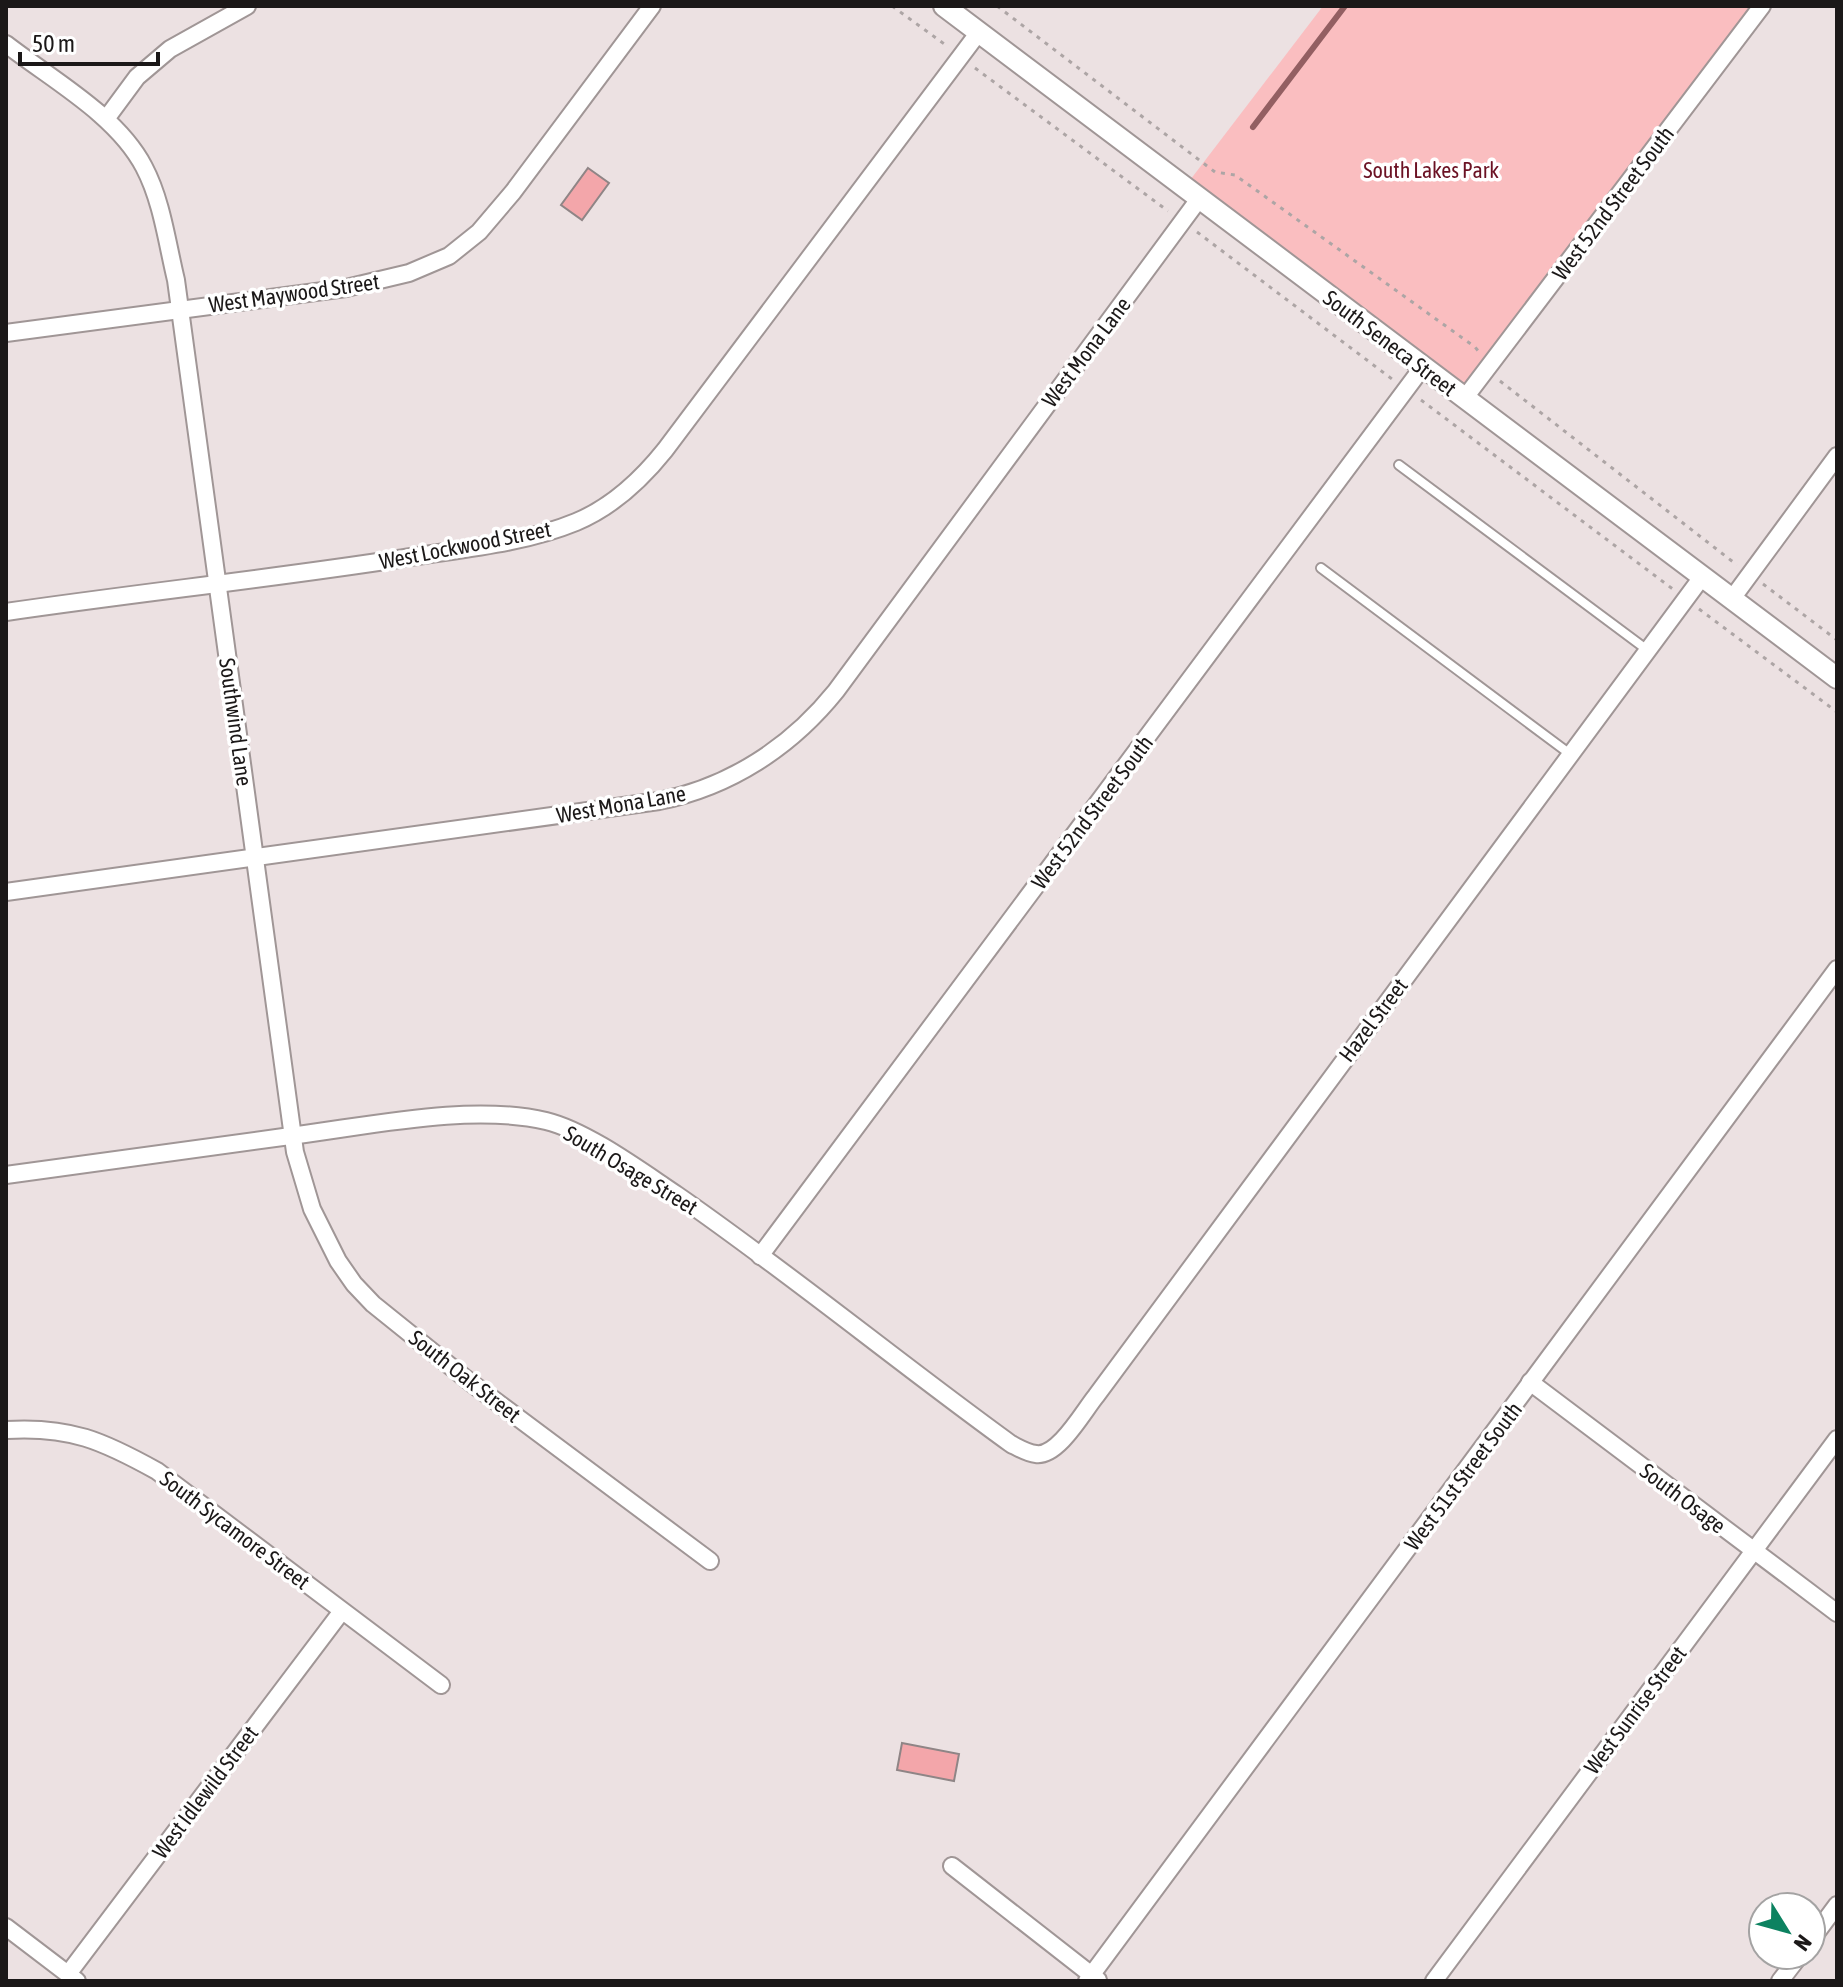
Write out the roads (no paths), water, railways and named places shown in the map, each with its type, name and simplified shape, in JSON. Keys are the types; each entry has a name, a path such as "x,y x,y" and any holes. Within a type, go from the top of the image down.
{"street":[{"path":"106,119 137,77 170,49 247,6"},
{"name":"West Maywood Street","path":"6,333 346,288 409,273 449,256 479,232 513,192 652,6"},
{"name":"South Seneca Street","path":"944,6 1837,678"},
{"name":"West 52nd Street South","path":"1464,399 1762,6"},
{"name":"West Lockwood Street","path":"6,612 504,542 541,534 577,521 611,502 648,471 665,450 979,32"},
{"name":"Southwind Lane","path":"6,44 106,119 135,151 154,189 176,280 293,1136"},
{"name":"West Mona Lane","path":"6,892 659,801 692,793 731,776 779,749 822,709 836,691 1199,199"},
{"name":"West 52nd Street South","path":"760,1256 1422,368"},
{"path":"1731,600 1837,456"},
{"name":"Hazel Street","path":"1038,1455 1049,1452 1061,1442 1702,577"},
{"name":"West 51st Street South","path":"1093,1979 1837,969"},
{"name":"South Osage Street","path":"6,1175 404,1121 472,1116 547,1121 573,1131 638,1169 1011,1444 1038,1455"},
{"name":"South Oak Street","path":"293,1136 312,1209 338,1261 373,1304 470,1382 710,1561"},
{"name":"South Osage","path":"1530,1383 1837,1613"},
{"name":"South Sycamore Street","path":"6,1430 34,1428 75,1434 111,1445 157,1471 441,1685"},
{"name":"West Sunrise Street","path":"1434,1981 1837,1439"},
{"name":"West Idlewild Street","path":"72,1977 342,1611"},
{"path":"952,1866 1093,1979"},
{"path":"6,1927 72,1977"}],"lane":[{"path":"1399,465 1646,649"},
{"path":"1321,568 1570,754"}],"waterway":[{"path":"1253,127 1345,6"}],"park label":[{"name":"South Lakes Park","path":"1431,170"}]}
